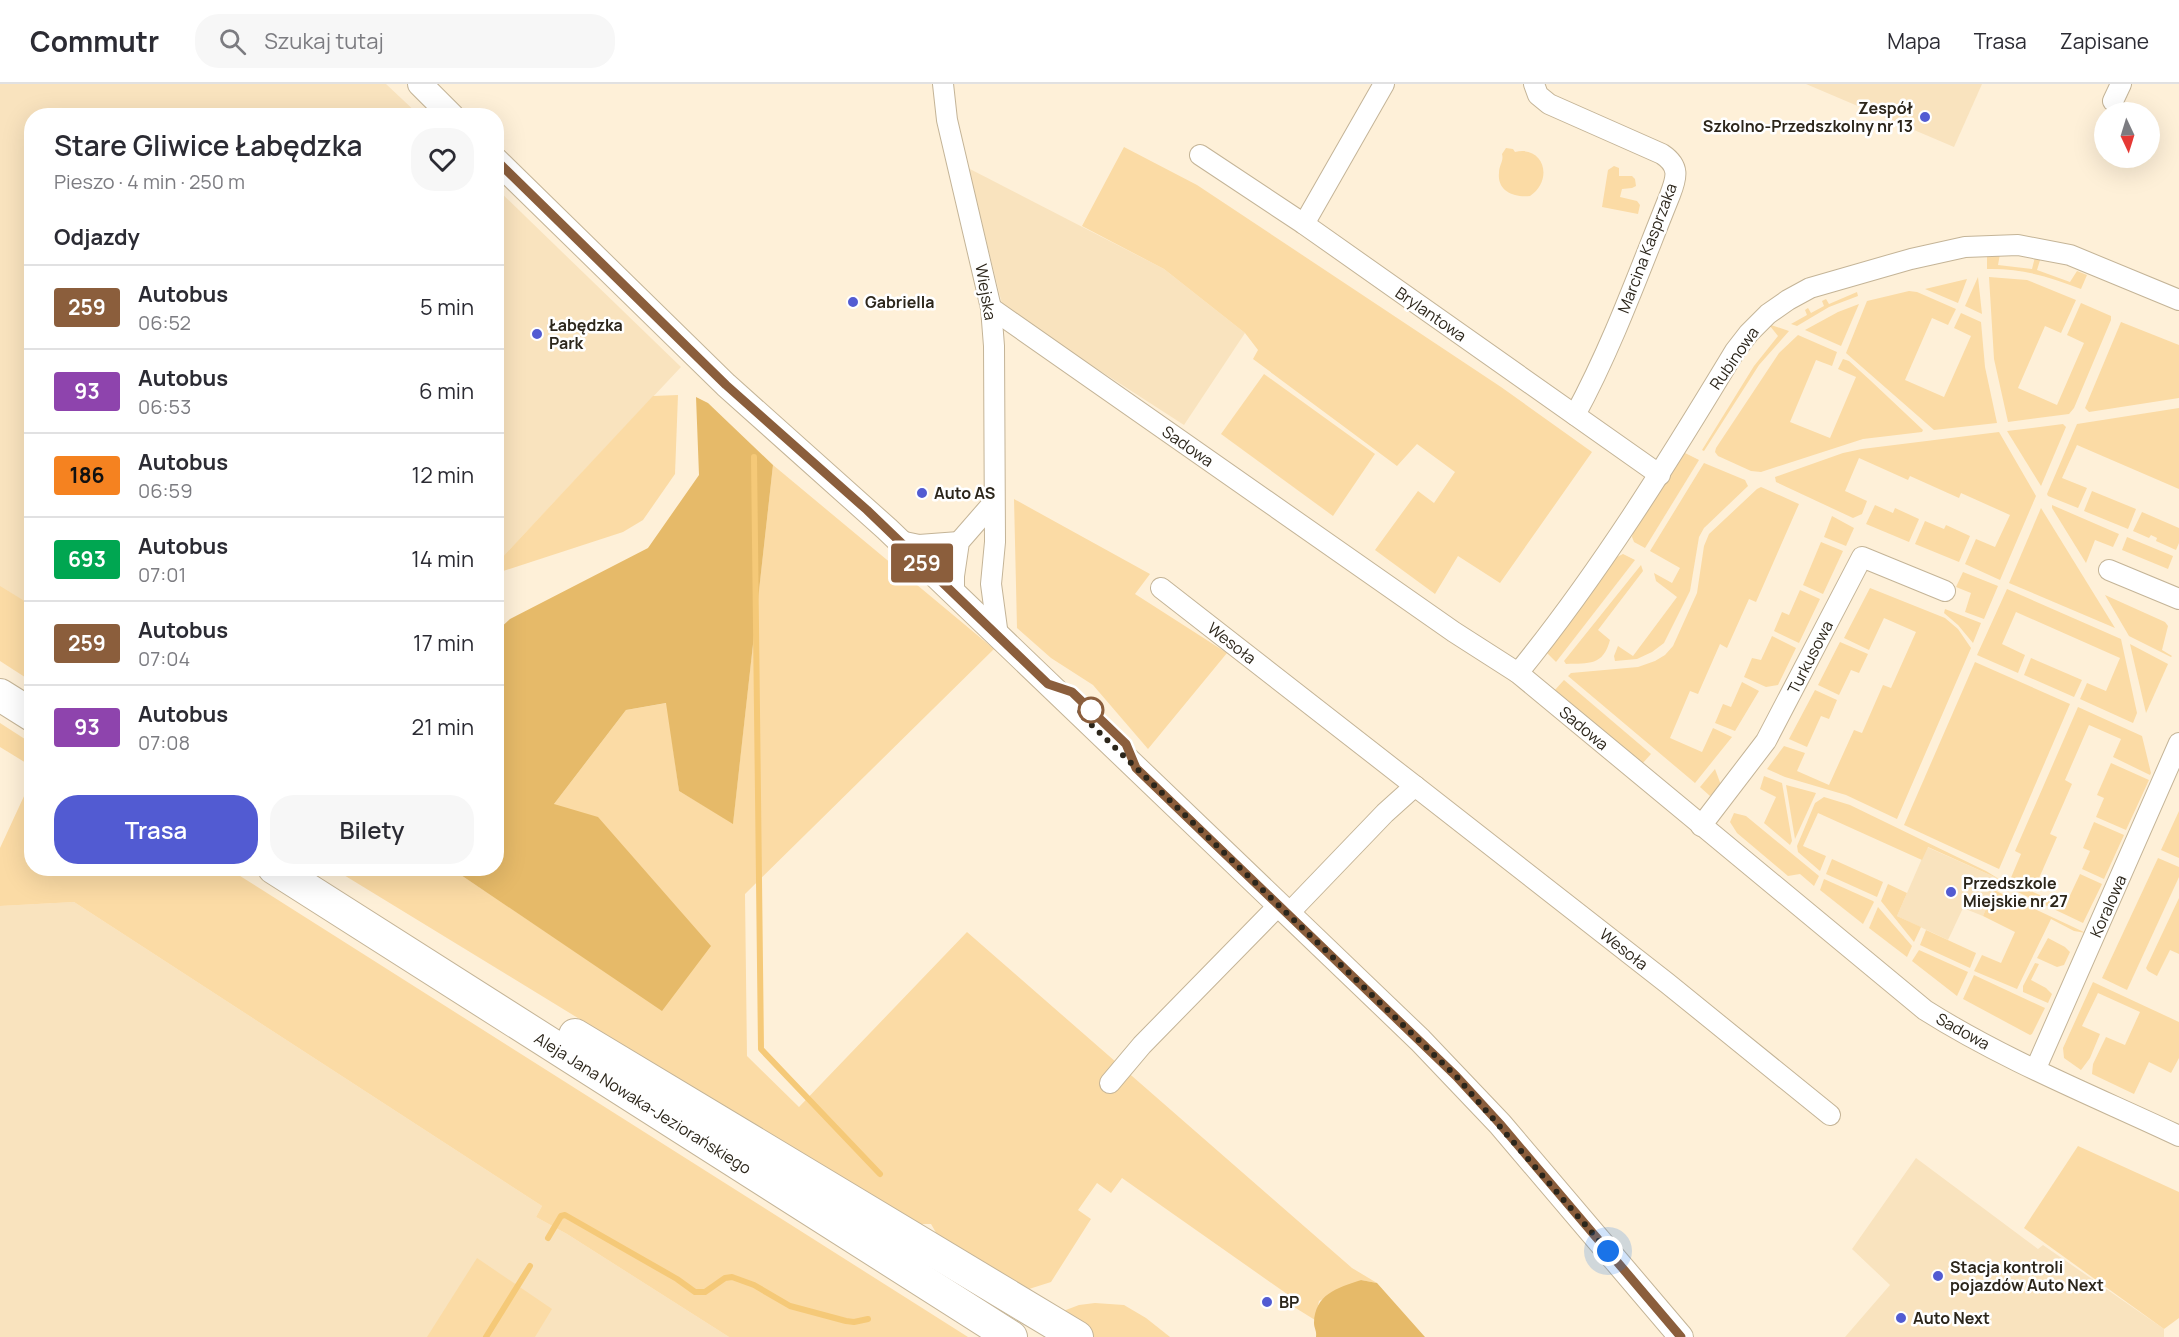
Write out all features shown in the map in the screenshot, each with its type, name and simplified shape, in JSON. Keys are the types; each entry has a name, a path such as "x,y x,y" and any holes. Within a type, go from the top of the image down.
{"main road":[{"path":"0,695 24,710"},
{"name":"Aleja Jana Nowaka-Jeziorańskiego","path":"287,876 1011,1337"},
{"path":"369,928 507,994 1077,1337"}],"street":[{"path":"420,84 444,108"},
{"name":"Wiejska","path":"943,84 947,120 992,308 995,542 991,584 998,636"},
{"path":"1304,225 1384,84"},
{"name":"Marcina Kasprzaka","path":"1534,84 1538,95 1549,104 1662,154 1671,160 1676,170 1670,195 1638,276 1593,381 1575,415"},
{"name":"Brylantowa","path":"1200,155 1304,225 1660,475"},
{"path":"504,168 726,385 900,541 1456,1076 1500,1124 1681,1337"},
{"name":"Rubinowa","path":"1518,673 1610,549 1660,475 1735,351 1749,333 1788,300 1810,288 1877,267 1965,247 2018,245 2070,255 2179,300"},
{"name":"Sadowa","path":"992,308 1454,632 1518,673 1925,1010 1956,1030 2179,1136"},
{"path":"956,596 954,576 959,542 993,503"},
{"path":"900,541 919,545 959,542"},
{"name":"Turkusowa","path":"1701,826 1766,741 1862,557 1945,591"},
{"path":"2109,570 2179,599"},
{"path":"956,596 974,598 991,584"},
{"name":"Wesoła","path":"1161,588 1657,976 1830,1115"},
{"name":"Koralowa","path":"2036,1068 2179,743"},
{"path":"1110,1083 1142,1045 1244,939 1284,910 1415,786"}],"shaded area":[{"path":"0,84 386,84 412,108 24,108 24,603 0,588"},
{"name":"Zespół Szkolno-Przedszkolny nr 13","path":"1806,84 1982,84 1954,147"},
{"path":"1124,147 1197,185 1501,387 1592,452 1500,583 1458,556 1435,594 1375,550 1418,491 1434,503 1455,472 1417,444 1397,466 1253,359 1258,350 1245,333 1164,269 1082,226"},
{"path":"1506,148 1513,149 1515,152 1525,151 1533,154 1542,165 1542,181 1530,196 1518,196 1508,192 1501,184 1499,170 1502,154"},
{"path":"1614,166 1619,168 1619,176 1632,176 1635,179 1636,186 1622,189 1620,197 1637,201 1640,205 1638,214 1602,207 1608,170"},
{"path":"968,168 1164,269 1245,333 1184,425 1003,308"},
{"path":"504,196 681,367 504,556"},
{"path":"1987,254 2000,254 1998,265 2032,269 2035,257 2041,257 2037,270 2070,282 2077,271 2087,275 2081,289 2035,274 1987,269"},
{"path":"1978,277 1982,314 1965,306"},
{"path":"1989,277 2027,280 2076,300 2061,333 2045,326 2018,388 2057,405 2084,343 2067,335 2081,303 2111,316 2074,408 2069,414 2008,422 1994,359"},
{"path":"1967,279 1958,303 1925,289"},
{"path":"1909,291 1917,292 1956,309 1948,325 1932,318 1905,380 1944,397 1971,336 1954,328 1961,313 1981,322 1985,367 1997,423 1934,430 1846,353 1867,301"},
{"path":"1857,292 1858,296 1829,307 1797,326 1791,324 1807,315 1805,310 1808,308 1811,313 1824,306 1822,301 1826,299 1829,304"},
{"path":"1859,304 1841,346 1805,330 1838,312"},
{"path":"2121,322 2179,345 2179,398 2089,412 2085,408"},
{"path":"1771,325 1789,331 1759,365 1704,451 1702,450 1754,366 1778,336"},
{"path":"1798,335 1837,352 1832,366 1816,360 1790,422 1830,438 1856,377 1838,369 1843,359 1849,361 1871,381 1923,430 1922,432 1863,439 1761,472 1751,471 1718,456 1715,452 1716,448 1779,353"},
{"path":"1264,374 1375,454 1333,516 1221,434"},
{"path":"678,395 675,474 643,520 623,532 504,571 504,556 653,396"},
{"path":"696,397 708,403 773,465 733,824 679,791 666,703 626,710 554,804 598,817 711,946 662,1011 462,876 504,876 504,625 510,619 648,548 699,475"},
{"path":"2179,408 2179,489 2077,445 2062,478 2087,488 2078,508 2048,496 2077,424"},
{"path":"2063,424 2066,427 2041,486 2007,431"},
{"path":"1999,432 2036,496 2000,580 1965,564 1976,539 1995,547 2010,515 1961,493 1959,498 1910,476 1908,480 1859,458 1845,491 1867,501 1862,514 1853,518 1776,482 1775,477 1843,453"},
{"path":"1685,453 1699,460 1645,548 1634,542 1633,532"},
{"path":"1704,463 1745,480 1748,486 1704,528 1699,537 1690,591 1664,643 1637,659 1615,661 1614,656 1618,646 1633,656 1677,597 1656,581 1654,573 1672,583 1680,568 1650,551"},
{"path":"773,465 994,649 745,894 747,1056 799,1107 967,932 1352,1268 1377,1283 1361,1280 1319,1301 1315,1320 1294,1307 1297,1301 1122,1178 1111,1193 1097,1183 1078,1210 1091,1219 1051,1282 1029,1289 1021,1287 938,1236 931,1224 915,1224 345,876 462,876 662,1010 554,804 626,710 667,703 679,791 733,823"},
{"path":"1761,487 1799,504 1756,602 1749,599 1727,648 1720,644 1698,694 1690,691 1670,738 1702,752 1713,728 1732,737 1695,783 1568,676 1571,673 1638,667 1665,655 1673,646 1697,593 1704,546 1709,534"},
{"path":"2092,491 2136,509 2128,529 2084,511"},
{"path":"1014,499 1150,574 1135,594 1227,653 1148,749 1093,685 1051,658 1017,628"},
{"path":"1875,505 1893,513 1895,508 1919,519 1909,542 1866,524"},
{"path":"2052,505 2119,534 2113,547 2095,540 2086,563"},
{"path":"2041,508 2115,628 2009,583"},
{"path":"2142,512 2179,528 2179,543 2176,550 2156,541 2157,538 2151,535 2149,538 2133,531"},
{"path":"1832,516 1854,528 1846,546 1824,537"},
{"path":"1925,521 1944,529 1946,525 1970,536 1959,562 1915,544"},
{"path":"2127,537 2173,556 2168,569 2122,550"},
{"path":"1821,542 1843,551 1823,594 1803,585"},
{"path":"1623,554 1635,560 1556,662 1546,652 1617,557"},
{"path":"1641,565 1643,571 1598,630 1610,640 1603,655 1588,663 1566,664 1564,661"},
{"path":"1963,572 1998,586 1984,619 1965,612 1971,593 1956,587"},
{"path":"0,586 24,601 24,676 0,661"},
{"path":"1870,588 1945,618 1958,629 1971,648 1897,819 1846,795 1785,777 1767,769 1784,746 1805,753 1797,771 1829,785 1854,730 1862,733 1883,685 1891,688 1916,632 1884,618 1869,650 1844,638"},
{"path":"2007,589 2121,639 2137,713 2133,723 2080,699 2087,683 2106,691 2120,658 2016,612 2002,644 2025,655 2018,673 1977,655"},
{"path":"1800,590 1820,599 1799,643 1774,631 1782,612 1789,615"},
{"path":"2105,595 2165,622 2168,626 2162,650 2172,656 2129,636"},
{"path":"1945,609 1981,623 1973,643 1944,613"},
{"path":"1772,636 1796,648 1778,685 1766,687 1744,677 1752,658 1761,660"},
{"path":"1840,642 1868,654 1859,673 1851,670 1839,695 1818,685"},
{"path":"2130,644 2168,664 2146,713"},
{"path":"2031,658 2082,680 2074,697 2024,675"},
{"path":"1975,662 2070,704 1999,869 1904,825"},
{"path":"1564,680 1651,754 1641,765 1554,691"},
{"path":"1742,682 1759,691 1735,731 1715,723 1723,704 1731,707"},
{"path":"1815,690 1837,700 1829,719 1821,716 1807,747 1789,739"},
{"path":"2078,707 2142,736 2151,773 2150,775 2113,757 2121,739 2089,725 2065,780 2072,784 2050,834 2057,837 2033,892 2065,906 2080,874 2102,884 2083,923 2007,887 2021,854 2015,851"},
{"path":"0,723 24,738 24,762 0,747"},
{"path":"2111,763 2149,780 2126,830 2096,817 2104,798 2097,795"},
{"path":"1715,769 1721,785 1710,796 1700,787"},
{"path":"1764,776 1782,783 1792,841 1790,845 1764,823 1776,797 1760,789"},
{"path":"1786,785 1816,793 1795,839"},
{"path":"24,796 24,876 240,876 968,1337 729,1337 567,1234 536,1217 542,1206 74,902 0,906 0,848"},
{"path":"1824,797 1850,805 1999,879 1928,847 1922,860 1818,813 1803,846 1826,856 1820,871 1798,852 1797,846 1815,803"},
{"path":"2179,811 2179,858 2161,850"},
{"path":"1734,813 1746,816 1819,876 1814,886 1800,874 1788,876 1737,833 1730,822"},
{"path":"2094,822 2124,835 2104,879 2082,869 2090,851 2083,848"},
{"name":"Przedszkole Miejskie nr 27","path":"1927,847 1999,879 1983,916 1963,908 1948,940 1897,916"},
{"path":"2158,858 2179,867 2179,877 2127,990 2102,978"},
{"path":"1832,859 1883,882 1877,897 1826,874"},
{"path":"1824,879 1874,902 1863,924 1820,890"},
{"path":"1888,884 1907,893 1897,916 1921,927 1914,942 1881,901"},
{"path":"1994,890 2086,933 2074,931 2051,919 2017,989 1974,971 1982,955 2001,963 2015,932 1983,916"},
{"path":"2179,898 2179,954 2170,950 2157,976 2146,968"},
{"path":"74,902 542,1206 536,1217 567,1234 729,1337 0,1337 0,906"},
{"path":"1878,907 1912,946 1907,957 1869,928"},
{"path":"1926,930 1976,953 1970,968 1920,945"},
{"path":"2048,938 2070,952 2064,965 2057,967 2037,958"},
{"path":"1919,950 1968,972 1957,996 1912,961"},
{"path":"2035,963 2039,964 2031,980 2052,994 2048,1003 2023,992 2023,986"},
{"path":"1974,975 2045,1008 2032,1034 1963,999"},
{"path":"2093,982 2179,1022 2179,1058 2171,1073 2149,1062 2134,1094 2092,1074 2093,1064 2106,1037 2125,1045 2140,1012 2098,993 2082,1026 2100,1034 2090,1058 2081,1070 2064,1058 2063,1048"},
{"path":"2078,1146 2179,1192 2179,1318 2164,1329 2024,1228"},
{"path":"1916,1158 2038,1249 2043,1245 2164,1329 2164,1337 1845,1337 1890,1285 1852,1249"},
{"path":"477,1258 552,1309 535,1337 427,1337"},
{"path":"1361,1280 1377,1283 1425,1337 1316,1337 1314,1323 1318,1305 1336,1289"},
{"path":"1095,1303 1124,1305 1146,1318 1170,1337 1092,1337 1058,1313 1079,1305"}],"waterway":[{"path":"754,457 761,1049 880,1174"},
{"path":"548,1238 561,1216 565,1215 677,1279 695,1292 705,1292 725,1278 732,1277 754,1285 790,1306 846,1321 868,1319"},
{"path":"486,1337 530,1266"}],"bus line":[{"name":"259","path":"504,168 726,385 867,510 1048,684 1072,692 1126,744 1136,768 1456,1076 1500,1124 1681,1337"}],"place":[{"name":"Zespół Szkolno-Przedszkolny nr 13","path":"1925,117"},
{"name":"Gabriella","path":"853,302"},
{"name":"Łabędzka Park","path":"537,334"},
{"name":"Auto AS","path":"922,493"},
{"name":"Przedszkole Miejskie nr 27","path":"1951,892"},
{"name":"Stacja kontroli pojazdów Auto Next","path":"1938,1276"},
{"name":"BP","path":"1267,1302"},
{"name":"Auto Next","path":"1901,1318"}],"route":[{"path":"1091,710 1078,712 1456,1076 1608,1251"}]}
